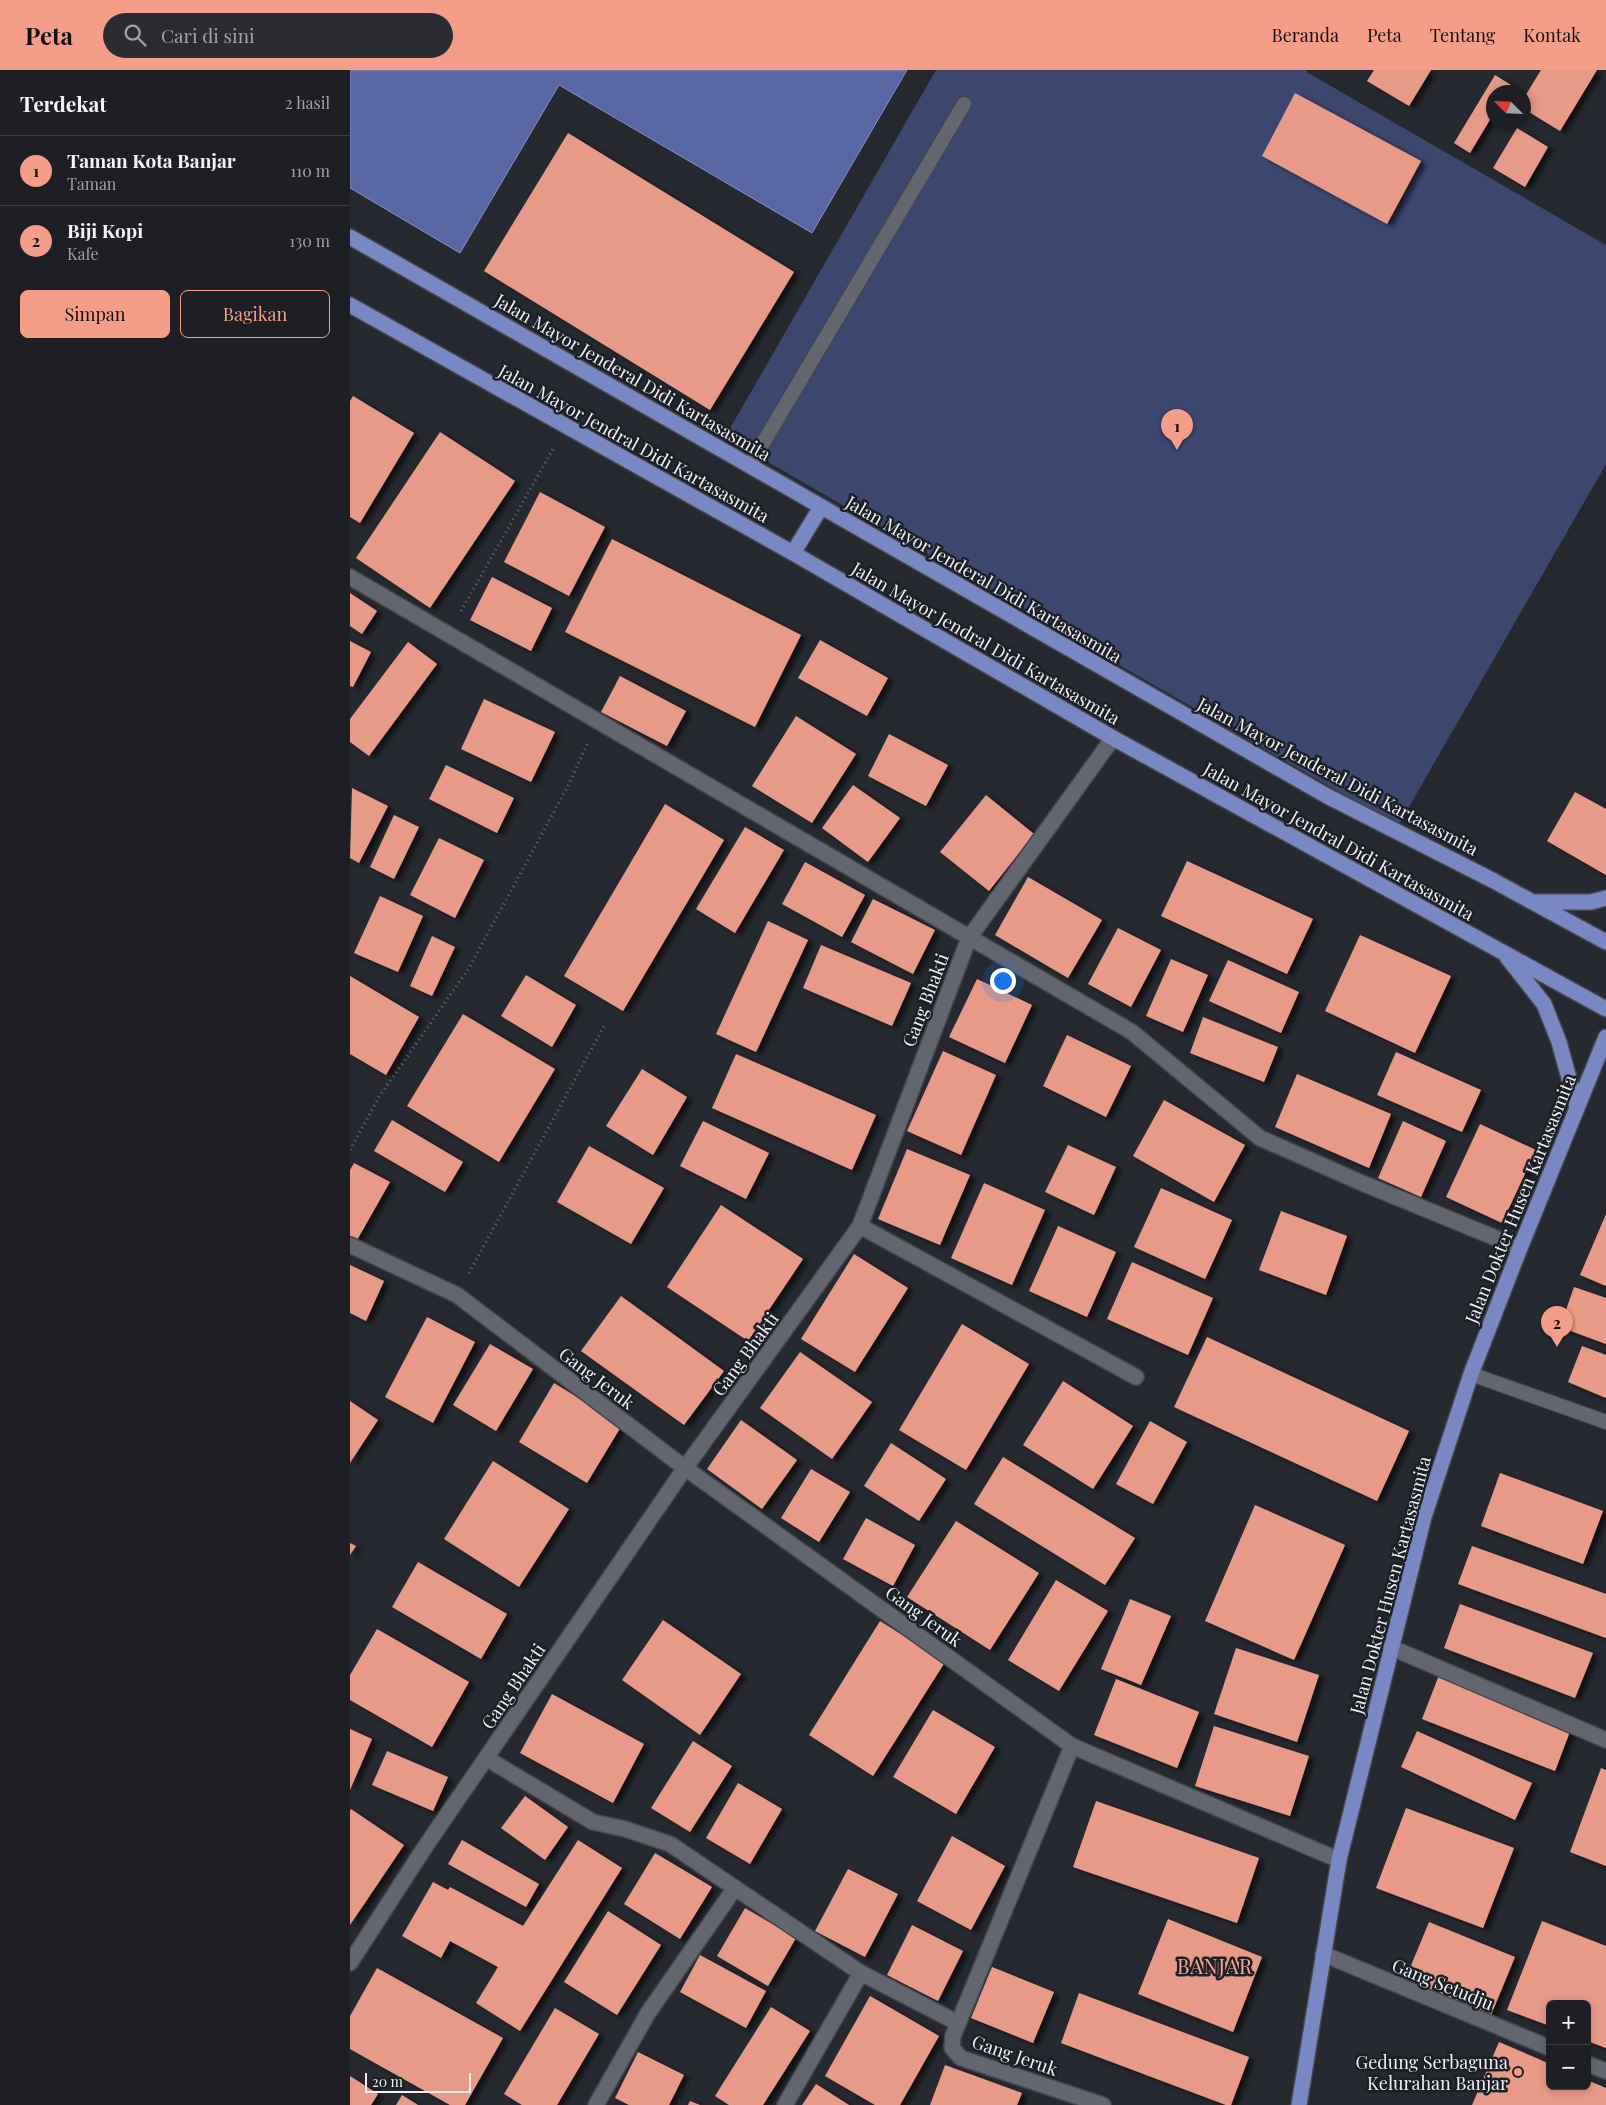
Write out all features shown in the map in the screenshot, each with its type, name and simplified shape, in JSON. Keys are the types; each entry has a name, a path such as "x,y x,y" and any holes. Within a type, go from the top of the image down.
{"main road":[{"name":"Jalan Mayor Jenderal Didi Kartasasmita","path":"350,237 750,464 821,507 1327,796 1533,902 1606,942"},
{"name":"Jalan Mayor Jendral Didi Kartasasmita","path":"350,305 792,552 1113,738 1606,1009"},
{"path":"792,552 821,507"},
{"path":"1533,902 1591,902 1606,898"},
{"path":"1504,952 1544,1004 1560,1042 1577,1107"},
{"name":"Jalan Dokter Husen Kartasasmita","path":"1299,2105 1339,1860 1390,1647 1424,1517 1472,1374 1520,1248 1606,1037"}],"street":[{"path":"350,577 1132,1032 1260,1138 1520,1248"},
{"name":"Gang Bhakti","path":"350,1963 425,1847 685,1468 860,1226 969,938 1113,738"},
{"path":"860,1226 1136,1377"},
{"name":"Gang Jeruk","path":"350,1245 457,1295 685,1468 1072,1746 958,2023 953,2036 952,2048 962,2058 1103,2105"},
{"path":"1390,1647 1606,1740"},
{"path":"1072,1746 1339,1860"},
{"path":"486,1758 594,1822 670,1844 861,1973 958,2023"},
{"path":"596,2105 648,2013 735,1888"},
{"name":"Gang Setudju","path":"1323,1954 1546,2046"},
{"path":"785,2105 861,1973"},
{"path":"1591,2065 1606,2071"}],"lane":[{"path":"750,464 964,104"},
{"path":"1472,1374 1606,1422"}],"path":[{"path":"449,633 566,426"},
{"path":"350,1150 379,1097 469,968 569,784 597,721"},
{"path":"457,1295 604,1026"}],"shaded area":[{"path":"350,70 907,70 812,233 559,85 460,253 350,188"},
{"path":"936,70 1303,70 1606,245 1606,464 1398,826 725,437"}],"building":[{"path":"1374,70 1431,70 1409,106 1367,81"},
{"path":"1541,70 1597,70 1560,131 1531,113 1531,86"},
{"path":"1495,75 1511,85 1489,85"},
{"path":"1486,90 1486,126 1470,153 1454,143"},
{"path":"1295,93 1421,161 1387,224 1262,156"},
{"path":"1516,130 1520,130 1548,147 1525,187 1493,168"},
{"path":"568,133 794,272 710,410 484,271"},
{"path":"353,396 414,433 360,523 350,517 350,401"},
{"path":"440,432 515,481 430,608 356,558"},
{"path":"540,492 605,527 569,596 504,562"},
{"path":"612,539 801,635 755,727 565,632"},
{"path":"492,577 552,608 531,651 470,620"},
{"path":"350,593 377,611 362,634 350,626"},
{"path":"820,640 888,678 867,716 798,678"},
{"path":"350,641 371,652 353,687 350,686"},
{"path":"408,642 437,664 369,756 350,742 350,719"},
{"path":"620,676 686,711 667,746 601,712"},
{"path":"484,699 555,732 531,782 461,749"},
{"path":"796,716 856,754 812,823 752,786"},
{"path":"889,734 948,765 926,806 868,776"},
{"path":"446,765 514,798 497,833 429,799"},
{"path":"853,785 900,818 868,862 822,828"},
{"path":"352,788 388,806 359,863 350,858"},
{"path":"1575,792 1606,809 1606,875 1547,841"},
{"path":"986,795 1034,834 989,891 940,852"},
{"path":"665,804 724,840 623,1011 564,976"},
{"path":"394,815 419,827 394,879 370,867"},
{"path":"745,827 784,850 735,933 696,909"},
{"path":"439,838 484,860 455,918 410,895"},
{"path":"1187,861 1313,919 1287,974 1161,916"},
{"path":"805,862 865,895 842,937 782,904"},
{"path":"1028,877 1102,920 1068,978 995,935"},
{"path":"380,896 423,916 398,972 354,953"},
{"path":"873,899 935,930 913,974 851,942"},
{"path":"768,921 808,940 756,1052 716,1034"},
{"path":"1118,928 1161,950 1131,1007 1088,984"},
{"path":"1360,935 1451,976 1415,1053 1325,1011"},
{"path":"432,936 455,947 432,996 410,986"},
{"path":"821,945 911,983 892,1026 803,988"},
{"path":"1171,959 1208,975 1183,1032 1146,1016"},
{"path":"1228,960 1299,992 1281,1033 1209,1001"},
{"path":"526,975 576,1005 552,1047 501,1016"},
{"path":"350,976 419,1017 386,1075 350,1054"},
{"path":"977,979 1032,1005 1005,1063 949,1037"},
{"path":"463,1014 555,1069 499,1162 407,1106"},
{"path":"1203,1017 1278,1047 1264,1082 1190,1053"},
{"path":"1067,1035 1131,1066 1106,1117 1043,1086"},
{"path":"943,1051 996,1075 961,1155 907,1131"},
{"path":"1396,1052 1481,1090 1462,1132 1377,1095"},
{"path":"736,1054 876,1115 852,1170 712,1108"},
{"path":"642,1069 687,1097 653,1155 606,1126"},
{"path":"1297,1074 1391,1114 1369,1168 1275,1127"},
{"path":"1164,1100 1245,1145 1214,1202 1133,1156"},
{"path":"392,1120 463,1162 445,1192 374,1151"},
{"path":"703,1121 769,1153 746,1199 680,1166"},
{"path":"1403,1121 1446,1141 1421,1197 1378,1178"},
{"path":"1480,1124 1536,1150 1502,1223 1446,1197"},
{"path":"1068,1145 1116,1167 1094,1215 1045,1192"},
{"path":"589,1146 664,1188 631,1244 557,1202"},
{"path":"907,1149 970,1175 940,1245 878,1219"},
{"path":"354,1163 390,1182 357,1240 350,1236 350,1170"},
{"path":"984,1183 1045,1210 1012,1285 951,1258"},
{"path":"1161,1188 1232,1220 1205,1279 1134,1247"},
{"path":"721,1205 803,1259 748,1341 667,1287"},
{"path":"1281,1211 1347,1236 1326,1295 1259,1270"},
{"path":"1606,1214 1606,1286 1580,1275"},
{"path":"1058,1226 1116,1252 1087,1317 1029,1291"},
{"path":"854,1254 908,1288 855,1372 801,1339"},
{"path":"1132,1262 1213,1298 1188,1355 1107,1319"},
{"path":"350,1265 384,1281 366,1321 350,1313"},
{"path":"1574,1287 1606,1298 1606,1344 1560,1327"},
{"path":"621,1296 724,1371 684,1425 581,1351"},
{"path":"427,1317 475,1342 433,1423 385,1397"},
{"path":"962,1324 1029,1364 966,1470 899,1430"},
{"path":"1207,1337 1409,1431 1377,1501 1174,1407"},
{"path":"490,1344 533,1369 496,1431 453,1405"},
{"path":"1582,1346 1606,1355 1606,1398 1568,1382"},
{"path":"800,1352 872,1402 832,1459 760,1408"},
{"path":"1063,1381 1133,1426 1093,1489 1023,1445"},
{"path":"554,1383 622,1425 587,1483 519,1442"},
{"path":"350,1401 378,1420 350,1463"},
{"path":"741,1420 797,1460 762,1509 707,1469"},
{"path":"1150,1421 1187,1442 1153,1504 1116,1484"},
{"path":"891,1443 946,1479 919,1521 864,1486"},
{"path":"1003,1457 1135,1538 1105,1585 974,1504"},
{"path":"493,1461 569,1509 519,1587 444,1539"},
{"path":"811,1469 850,1492 819,1542 781,1518"},
{"path":"1500,1473 1603,1511 1583,1564 1481,1526"},
{"path":"1255,1505 1345,1545 1294,1660 1205,1621"},
{"path":"866,1518 915,1545 893,1586 843,1559"},
{"path":"956,1521 1039,1573 990,1650 907,1597"},
{"path":"350,1543 356,1546 350,1555"},
{"path":"1472,1546 1606,1594 1606,1638 1458,1584"},
{"path":"418,1562 507,1614 481,1659 392,1607"},
{"path":"1056,1580 1108,1611 1059,1691 1008,1660"},
{"path":"1130,1599 1171,1616 1141,1685 1101,1669"},
{"path":"1460,1604 1593,1653 1575,1698 1444,1648"},
{"path":"663,1620 741,1674 700,1735 622,1680"},
{"path":"880,1621 945,1662 873,1776 809,1735"},
{"path":"377,1629 469,1682 432,1747 350,1700 350,1675"},
{"path":"1236,1648 1319,1675 1297,1742 1214,1714"},
{"path":"1441,1670 1574,1721 1555,1771 1422,1719"},
{"path":"1116,1679 1199,1712 1177,1768 1094,1735"},
{"path":"552,1694 644,1744 613,1803 520,1753"},
{"path":"933,1710 995,1747 956,1814 893,1777"},
{"path":"1214,1726 1309,1756 1290,1816 1195,1786"},
{"path":"350,1729 372,1739 350,1790"},
{"path":"1417,1731 1532,1783 1515,1820 1401,1767"},
{"path":"693,1741 732,1766 690,1832 651,1808"},
{"path":"387,1751 448,1777 433,1811 372,1785"},
{"path":"1601,1768 1606,1770 1606,1866 1570,1852"},
{"path":"738,1783 782,1809 750,1864 706,1838"},
{"path":"525,1796 568,1827 545,1860 501,1828"},
{"path":"1096,1801 1259,1858 1237,1923 1073,1867"},
{"path":"1406,1808 1514,1848 1483,1928 1376,1888"},
{"path":"351,1809 404,1845 350,1925 350,1811"},
{"path":"952,1836 1005,1866 971,1930 917,1901"},
{"path":"462,1840 539,1884 526,1907 448,1864"},
{"path":"578,1840 622,1868 520,2031 476,2003 498,1967 450,1941 441,1958 402,1936 433,1882 448,1890 450,1887 523,1926"},
{"path":"655,1853 712,1887 680,1939 624,1904"},
{"path":"848,1869 898,1894 865,1957 815,1931"},
{"path":"745,1908 796,1938 768,1986 717,1956"},
{"path":"608,1911 661,1945 617,2015 564,1982"},
{"path":"1168,1919 1262,1957 1233,2032 1138,1994"},
{"path":"1542,1921 1606,1946 1606,2048 1591,2042 1591,2000 1546,2000 1546,2025 1507,2010"},
{"path":"1429,1922 1515,1957 1491,2015 1405,1980"},
{"path":"912,1925 963,1951 938,2001 887,1975"},
{"path":"700,1955 766,1991 746,2028 680,1992"},
{"path":"992,1967 1054,1992 1033,2043 971,2018"},
{"path":"377,1968 503,2038 465,2105 450,2105 350,2049 350,2016"},
{"path":"1079,1993 1249,2057 1231,2105 1226,2105 1061,2043"},
{"path":"870,1996 939,2036 900,2105 875,2105 825,2076"},
{"path":"771,2007 810,2031 763,2105 729,2105 715,2096"},
{"path":"555,2008 599,2034 557,2105 522,2105 504,2094"},
{"name":"Gedung Serbaguna Kelurahan Banjar","path":"1499,2042 1546,2062 1546,2090 1591,2090 1591,2082 1606,2088 1606,2105 1472,2105"},
{"path":"638,2052 684,2075 669,2105 629,2105 615,2098"},
{"path":"945,2065 1022,2093 1017,2105 930,2105"},
{"path":"350,2076 378,2094 371,2105 350,2105"},
{"path":"816,2084 849,2105 802,2105"},
{"path":"402,2095 418,2105 396,2105"},
{"path":"690,2101 700,2105 688,2105"}],"place":[{"name":"Taman Kota Banjar","path":"1177,450"},
{"name":"Biji Kopi","path":"1557,1347"},
{"name":"Gedung Serbaguna Kelurahan Banjar","path":"1518,2072"}],"district":[{"name":"BANJAR","path":"1215,1965"}]}
